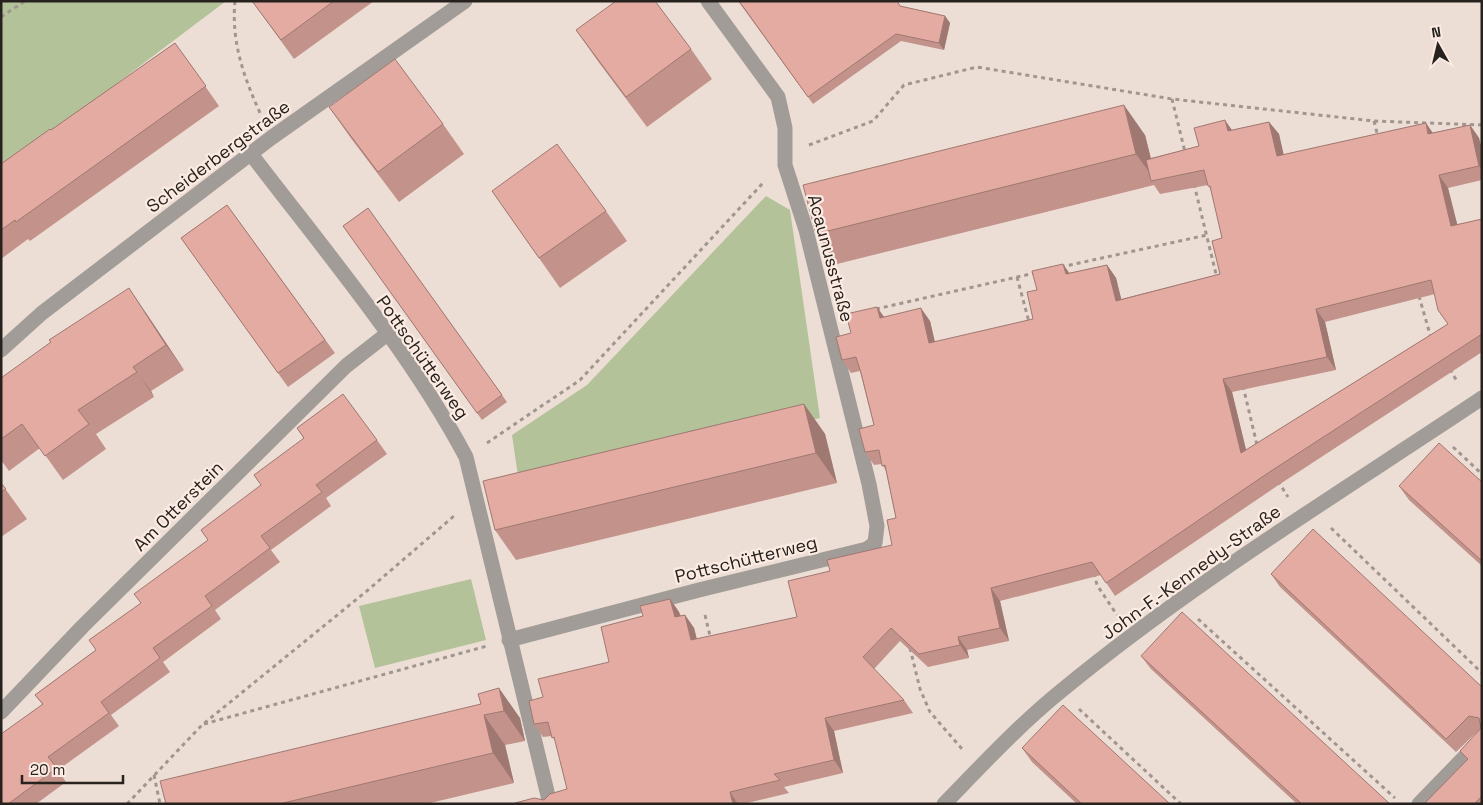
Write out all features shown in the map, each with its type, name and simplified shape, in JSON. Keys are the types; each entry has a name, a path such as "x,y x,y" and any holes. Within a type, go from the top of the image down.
{"street":[{"name":"Scheiderbergstraße","path":"1,350 57,301 271,138 465,1"},
{"name":"Acaunusstraße","path":"708,1 778,97 785,128 784,159 806,230 869,484 877,526 875,543"},
{"name":"Pottschütterweg","path":"251,154 387,334 441,410 466,457 550,804"},
{"name":"Am Otterstein","path":"1,712 83,626 334,378 387,334"},
{"name":"John-F.-Kennedy-Straße","path":"944,804 1060,691 1132,636 1305,513 1477,402"},
{"name":"Pottschütterweg","path":"509,640 699,590 867,549 875,543"},
{"path":"1419,804 1482,739"}],"path":[{"path":"1,17 25,1"},
{"path":"235,1 233,20 238,56 271,138"},
{"path":"466,457 580,380 784,159 873,121 904,85 977,67 1172,99 1374,121 1482,125"},
{"path":"1172,99 1186,153"},
{"path":"1374,121 1379,140"},
{"path":"1193,180 1218,282"},
{"path":"1055,268 1207,235"},
{"path":"875,310 1036,273"},
{"path":"1017,277 1030,325"},
{"path":"1417,288 1429,335 1434,343"},
{"path":"1448,366 1477,402"},
{"path":"1241,378 1257,444 1261,452"},
{"path":"1433,430 1482,474"},
{"path":"1276,476 1305,513 1482,673"},
{"path":"127,804 202,725 368,590 475,497"},
{"path":"1092,566 1097,585 1132,636"},
{"path":"699,590 713,646"},
{"path":"1180,602 1401,804"},
{"path":"202,725 509,640"},
{"path":"909,642 920,689 930,712 980,767"},
{"path":"1060,691 1181,804"},
{"path":"154,775 160,804"}],"green space":[{"path":"1,1 226,1 1,171"},
{"path":"766,196 790,210 820,418 520,490 512,435 587,385"},
{"path":"471,579 486,640 375,668 359,606"}],"building":[{"path":"252,1 334,1 281,40"},
{"path":"616,1 655,1 691,49 626,97 576,30"},
{"path":"739,1 897,1 900,6 945,16 939,43 896,34 808,97"},
{"path":"175,43 206,86 16,222 15,220 1,230 1,164"},
{"path":"395,59 443,124 378,172 329,107"},
{"path":"1124,105 1136,154 816,234 803,185"},
{"path":"1225,120 1228,131 1269,122 1277,156 1426,123 1428,134 1470,125 1479,166 1439,175 1451,226 1482,219 1482,334 1268,473 1106,583 1092,562 991,588 1000,628 958,637 960,645 919,654 891,628 863,657 904,700 825,718 834,760 774,774 780,780 730,792 733,804 515,804 534,798 544,800 550,794 567,789 554,737 552,738 548,722 534,724 529,701 543,697 538,679 609,662 601,627 643,616 640,606 670,599 675,617 685,615 691,640 797,617 788,581 830,571 827,560 892,545 887,520 896,518 885,465 882,466 879,450 865,452 859,429 874,425 861,373 856,357 842,360 836,337 851,333 846,314 877,307 880,318 921,308 929,343 1033,319 1027,292 1037,290 1032,271 1063,264 1066,274 1107,265 1116,301 1220,274 1212,241 1222,238 1210,186 1208,186 1204,170 1151,181 1146,160 1199,146 1194,128","holes":["1431,280 1438,310 1448,324 1241,453 1223,379 1327,357 1316,309"]},
{"path":"557,144 606,211 539,258 492,191"},
{"path":"227,205 325,340 278,373 181,238"},
{"path":"368,208 502,395 477,413 343,226"},
{"path":"129,288 166,345 133,367 137,372 78,410 89,424 45,456 22,424 1,439 1,378 51,342 49,340"},
{"path":"343,394 377,440 316,485 322,492 261,536 270,548 205,596 212,606 153,648 160,658 101,702 109,713 48,757 57,768 8,804 1,804 1,734 43,704 35,695 96,650 89,640 141,603 134,594 208,540 201,530 261,485 254,475 304,438 297,428"},
{"path":"804,404 816,453 495,530 483,481"},
{"path":"1439,443 1482,482 1482,561 1399,486"},
{"path":"1,483 6,489 1,492"},
{"path":"1313,529 1482,687 1482,796 1474,804 1424,804 1468,759 1460,751 1481,728 1479,718 1469,716 1446,739 1271,574"},
{"path":"1182,612 1390,804 1302,804 1141,656"},
{"path":"499,688 504,711 484,715 493,753 279,804 166,804 160,781 481,704 478,694"},
{"path":"1063,705 1170,804 1082,804 1022,748"}]}
